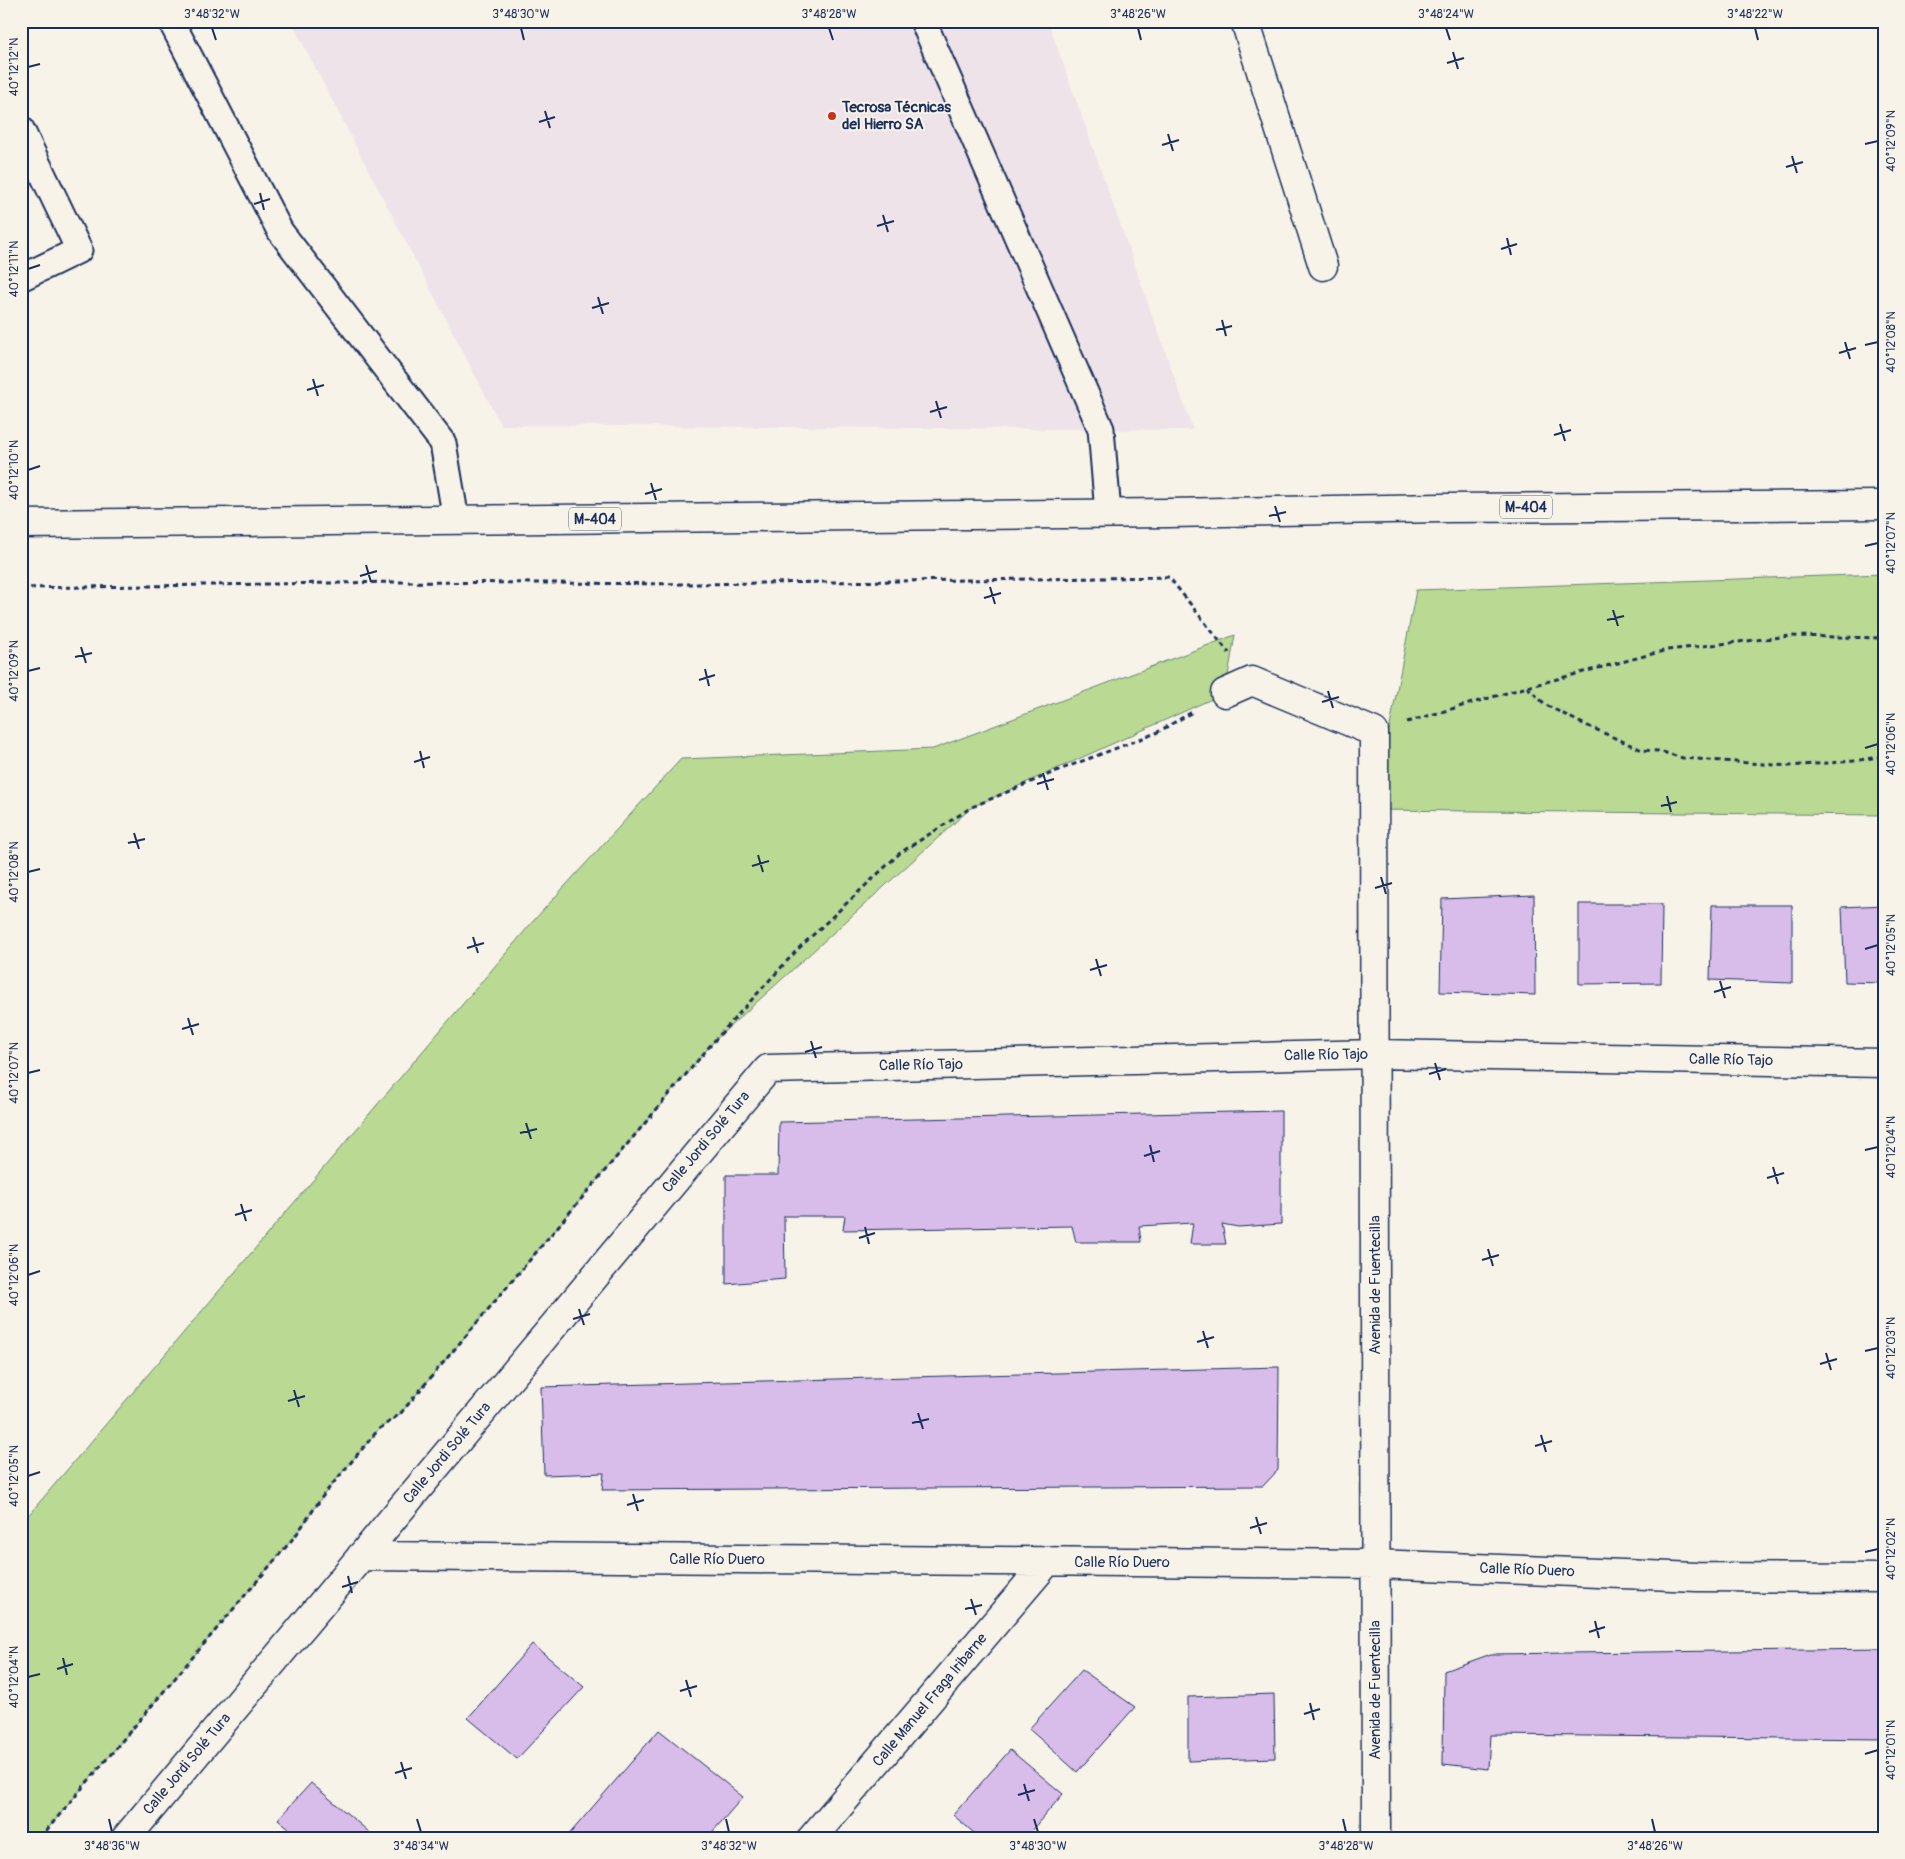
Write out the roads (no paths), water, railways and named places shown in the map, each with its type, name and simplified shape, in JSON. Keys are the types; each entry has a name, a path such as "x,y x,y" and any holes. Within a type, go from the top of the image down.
{"street":[{"path":"1245,21 1323,266"},
{"name":"M-404","path":"21,524 1441,508 1884,506"},
{"name":"Avenida de Fuentecilla","path":"1225,693 1252,681 1374,732 1376,1838"},
{"name":"Calle Río Tajo","path":"768,1069 1375,1054 1884,1063"},
{"name":"Calle Jordi Solé Tura","path":"126,1838 768,1069"},
{"name":"Calle Río Duero","path":"360,1556 1375,1564 1697,1577 1884,1578"},
{"name":"Calle Manuel Fraga Iribarne","path":"812,1838 1048,1561"}],"lane":[{"path":"171,21 280,231 443,443 456,520"},
{"path":"923,21 1101,429 1108,513"},
{"path":"21,129 79,250 21,278"}],"place":[{"name":"Tecrosa Técnicas del Hierro SA","path":"832,116"}]}
